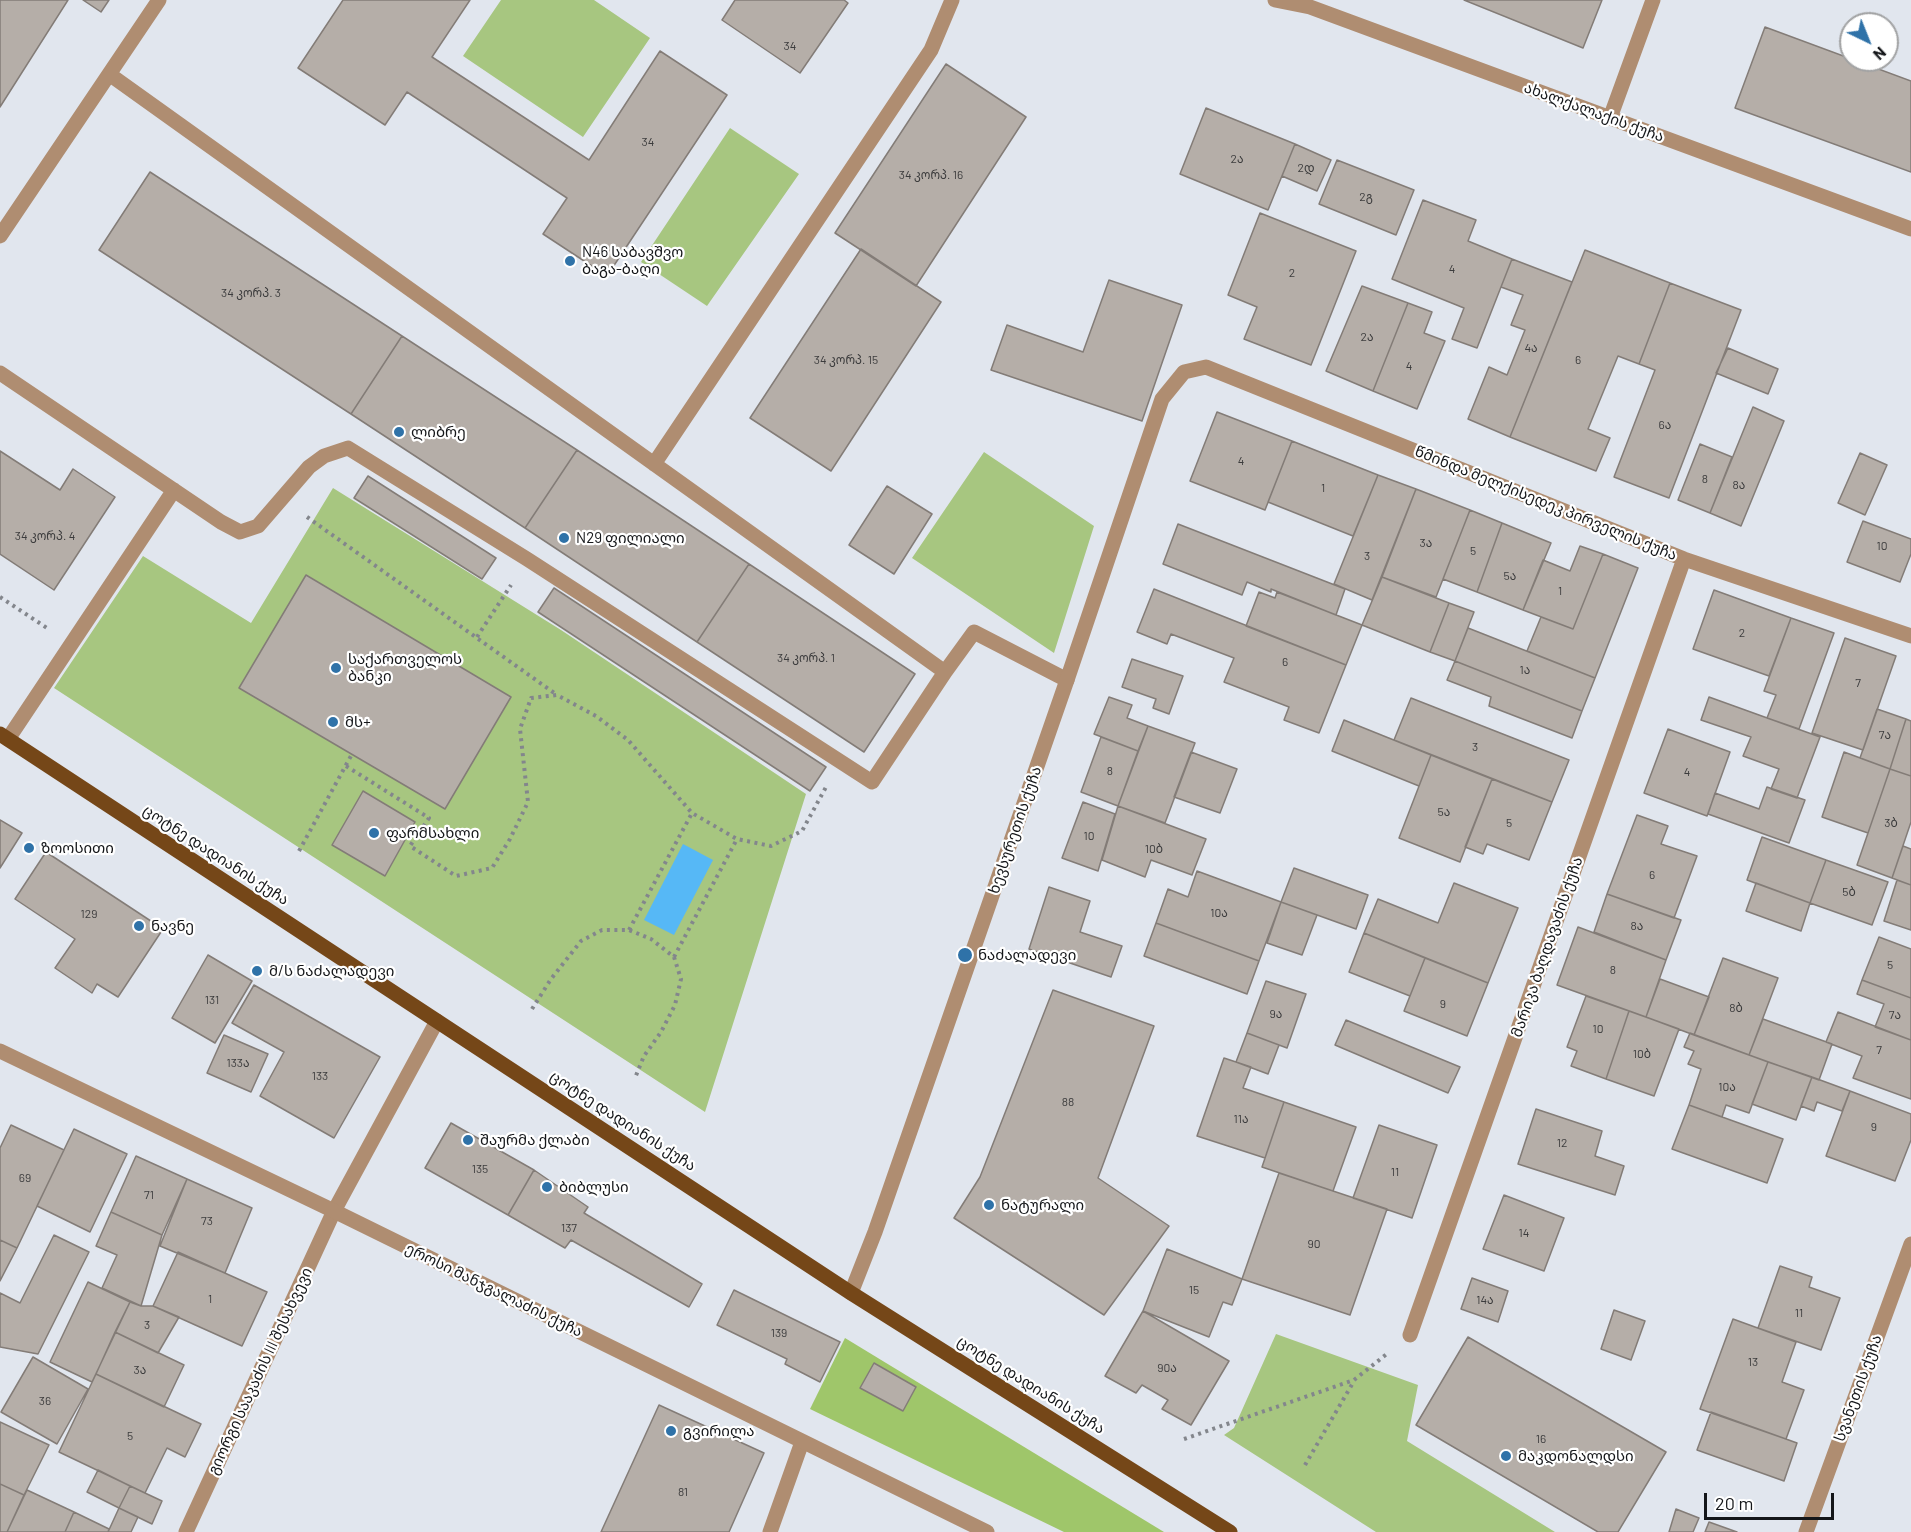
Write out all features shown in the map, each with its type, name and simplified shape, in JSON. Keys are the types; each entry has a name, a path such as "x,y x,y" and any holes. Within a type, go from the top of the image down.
{"main road":[{"name":"ცოტნე დადიანის ქუჩა","path":"4,736 851,1293 1230,1532"}],"street":[{"path":"0,236 159,0"},
{"path":"654,464 931,50 952,0"},
{"name":"ახალქალაქის ქუჩა","path":"1275,0 1310,7 1911,229"},
{"path":"1610,118 1653,0"},
{"path":"109,74 945,672"},
{"name":"წმინდა მელქისედეკ პირველის ქუჩა","path":"1184,372 1206,367 1684,558 1911,636"},
{"name":"ხევსურეთის ქუჩა","path":"851,1293 883,1209 1162,399 1184,372"},
{"path":"0,373 221,522 240,532 258,526 309,467 324,456 348,448 527,559 872,782 974,632 1067,680"},
{"path":"4,736 71,644 174,490"},
{"name":"მარიკა ბაღდავაძის ქუჩა","path":"1410,1335 1684,558"},
{"name":"გიორგი სააკაძის III შესახვევი","path":"186,1532 334,1211 437,1021"},
{"name":"ეროსი მანჯგალაძის ქუჩა","path":"0,1051 334,1211 987,1532"},
{"name":"სვანეთის ქუჩა","path":"1806,1532 1911,1244"},
{"path":"770,1532 802,1442"}],"path":[{"path":"282,499 556,694 596,716 628,740 692,813 737,839 771,846 802,831 840,760"},
{"path":"477,637 514,580"},
{"path":"0,597 71,644"},
{"path":"346,766 429,818 410,846 456,876 492,868 510,839 528,802 520,729 531,698 556,694"},
{"path":"299,851 352,754"},
{"path":"630,930 692,813"},
{"path":"674,957 737,839"},
{"path":"532,1009 551,979 581,941 602,930 630,930 651,939 674,957 681,979 675,1005 634,1077"},
{"path":"1184,1438 1354,1380 1410,1335"},
{"path":"1305,1465 1354,1380"}],"green space":[{"path":"501,0 594,0 650,38 583,137 463,56"},
{"path":"730,128 799,174 707,306 641,262"},
{"path":"984,452 1094,526 1054,653 912,558"},
{"path":"333,488 561,630 806,794 705,1112 54,688 143,556 251,623"},
{"path":"1276,1334 1418,1385 1407,1441 1555,1532 1376,1532 1224,1435 1234,1428"},
{"path":"845,1338 1164,1532 1064,1532 810,1409"}],"water":[{"path":"683,844 713,860 674,935 644,920"}],"building":[{"path":"0,0 68,0 0,107"},
{"path":"83,0 109,0 101,12"},
{"path":"343,0 470,0 432,57 589,160 660,51 727,95 607,276 543,234 567,198 407,92 385,125 298,68"},
{"path":"735,0 844,0 848,3 800,73 722,20"},
{"path":"1464,0 1602,0 1583,48"},
{"path":"1765,27 1839,54 1839,72 1887,72 1911,81 1911,172 1735,108"},
{"path":"946,64 1026,117 916,286 835,233"},
{"path":"1206,108 1295,144 1268,210 1180,174"},
{"path":"1295,144 1331,160 1317,191 1282,176"},
{"path":"1337,160 1414,190 1396,235 1319,204"},
{"path":"150,172 402,336 351,414 99,250"},
{"path":"1423,200 1476,220 1468,241 1512,259 1477,348 1452,339 1464,308 1392,279"},
{"path":"1260,213 1356,251 1311,365 1244,339 1257,307 1228,295"},
{"path":"861,249 941,302 831,471 750,418"},
{"path":"1585,250 1670,283 1639,364 1618,356 1588,429 1610,438 1596,471 1510,437"},
{"path":"1512,259 1572,282 1510,437 1468,419 1489,367 1507,375 1525,330 1511,325 1523,295 1501,287"},
{"path":"1109,280 1182,305 1142,421 991,370 1007,325 1083,352"},
{"path":"1670,283 1741,310 1669,498 1614,477 1655,370 1639,364"},
{"path":"1362,286 1408,303 1373,391 1326,371"},
{"path":"1408,303 1432,312 1424,333 1445,341 1417,409 1373,391"},
{"path":"402,336 577,450 525,528 351,414"},
{"path":"1728,348 1778,369 1768,394 1716,373"},
{"path":"1753,407 1784,421 1741,526 1710,513"},
{"path":"1217,412 1292,441 1265,510 1190,481"},
{"path":"1292,441 1378,475 1353,536 1268,502"},
{"path":"1700,444 1732,457 1710,513 1678,500"},
{"path":"577,450 749,564 697,642 525,528"},
{"path":"0,451 60,490 73,469 115,497 54,590 0,554"},
{"path":"1860,453 1887,465 1865,515 1838,503"},
{"path":"1378,475 1416,489 1372,600 1334,584"},
{"path":"368,476 496,558 482,579 354,498"},
{"path":"887,486 932,514 894,574 849,545"},
{"path":"1416,489 1470,510 1436,597 1382,577"},
{"path":"1470,510 1502,523 1477,592 1443,579"},
{"path":"1863,521 1911,539 1911,554 1900,582 1847,562"},
{"path":"1502,523 1551,543 1523,610 1477,592"},
{"path":"1178,524 1345,589 1336,615 1247,582 1242,595 1163,564"},
{"path":"1580,546 1603,554 1573,629 1523,610 1543,560 1570,571"},
{"path":"1603,554 1638,568 1595,678 1527,651 1541,617 1573,629"},
{"path":"749,564 915,674 864,752 697,642"},
{"path":"306,575 511,697 445,809 239,688"},
{"path":"1382,577 1449,603 1430,652 1362,625"},
{"path":"554,588 826,767 810,791 538,612"},
{"path":"1154,589 1346,665 1319,733 1284,720 1289,707 1224,682 1234,658 1171,634 1167,644 1137,632"},
{"path":"1714,590 1791,618 1769,676 1693,649"},
{"path":"1259,592 1275,598 1277,592 1362,625 1346,665 1246,626"},
{"path":"1449,603 1474,612 1455,661 1430,652"},
{"path":"1791,618 1834,633 1799,729 1767,718 1776,695 1764,691"},
{"path":"1468,628 1595,678 1582,711 1455,661"},
{"path":"1845,638 1896,656 1863,750 1812,733"},
{"path":"1132,659 1183,676 1169,714 1153,708 1156,699 1122,687"},
{"path":"1455,661 1582,711 1572,738 1489,706 1491,697 1447,680"},
{"path":"1109,697 1132,705 1127,718 1148,726 1138,751 1094,734"},
{"path":"1709,697 1820,737 1797,798 1771,789 1779,769 1743,756 1751,737 1701,720"},
{"path":"1411,698 1569,760 1552,802 1394,740"},
{"path":"1877,709 1906,719 1890,769 1860,758"},
{"path":"1906,719 1911,721 1911,776 1890,769"},
{"path":"1344,720 1431,755 1419,786 1332,751"},
{"path":"1148,726 1195,743 1165,823 1118,806"},
{"path":"1668,729 1730,752 1707,816 1644,793"},
{"path":"1101,737 1138,751 1118,806 1081,792"},
{"path":"1191,752 1237,769 1220,813 1174,797"},
{"path":"1844,752 1890,769 1868,833 1822,817"},
{"path":"1431,755 1492,779 1460,862 1399,838"},
{"path":"1890,769 1911,776 1911,822 1892,878 1857,865"},
{"path":"1492,779 1552,802 1529,860 1487,844 1483,854 1465,847"},
{"path":"1767,787 1805,800 1789,843 1708,814 1715,793 1759,809"},
{"path":"363,791 415,822 385,876 332,845"},
{"path":"1083,802 1115,814 1098,871 1062,858"},
{"path":"1118,806 1206,839 1192,875 1151,860 1145,877 1102,860"},
{"path":"1637,815 1668,826 1661,844 1697,856 1674,918 1607,894"},
{"path":"0,820 22,833 0,868"},
{"path":"1762,837 1826,860 1810,903 1747,880"},
{"path":"1903,846 1911,849 1911,885 1892,878"},
{"path":"46,852 163,929 118,997 97,984 92,993 55,968 75,939 15,899"},
{"path":"1826,860 1888,882 1872,925 1810,903"},
{"path":"1294,868 1368,895 1356,929 1281,902"},
{"path":"1197,871 1281,902 1259,961 1156,923 1168,889 1188,897"},
{"path":"1897,880 1911,885 1911,930 1884,921"},
{"path":"1454,883 1518,908 1488,983 1364,933 1378,899 1438,923"},
{"path":"1756,883 1810,903 1801,931 1746,911"},
{"path":"1049,887 1090,901 1080,932 1122,946 1111,977 1029,949"},
{"path":"1607,894 1681,920 1666,960 1594,932"},
{"path":"1281,902 1317,915 1302,955 1267,943"},
{"path":"1156,923 1259,961 1247,994 1144,956"},
{"path":"1578,927 1666,960 1646,1017 1557,985"},
{"path":"1364,933 1425,958 1410,996 1349,972"},
{"path":"1879,937 1911,949 1911,998 1862,980"},
{"path":"208,955 252,981 215,1043 172,1018"},
{"path":"1425,958 1488,983 1467,1036 1404,1011"},
{"path":"1723,958 1778,978 1749,1055 1694,1035"},
{"path":"1660,979 1709,997 1694,1035 1646,1017"},
{"path":"1862,980 1911,998 1911,1040 1875,1027 1884,1004 1857,994"},
{"path":"1266,981 1306,994 1287,1048 1247,1033"},
{"path":"254,985 380,1057 334,1138 260,1096 284,1052 232,1023"},
{"path":"1053,990 1154,1026 1098,1178 1169,1226 1104,1315 954,1218 980,1177"},
{"path":"1586,996 1629,1011 1606,1079 1571,1066 1577,1051 1567,1047"},
{"path":"1629,1011 1679,1029 1654,1096 1606,1079"},
{"path":"1838,1012 1911,1040 1911,1099 1853,1078 1862,1056 1826,1042"},
{"path":"1763,1019 1832,1044 1819,1080 1749,1055"},
{"path":"1346,1020 1460,1067 1448,1093 1335,1045"},
{"path":"1247,1033 1279,1045 1268,1074 1236,1062"},
{"path":"1690,1033 1768,1062 1749,1113 1726,1105 1722,1117 1689,1105 1701,1069 1688,1064 1694,1051 1684,1047"},
{"path":"224,1035 268,1054 251,1092 207,1073"},
{"path":"1224,1058 1251,1067 1243,1088 1284,1102 1265,1158 1197,1136"},
{"path":"1768,1062 1812,1077 1796,1120 1752,1104"},
{"path":"1812,1077 1850,1091 1842,1111 1817,1102 1814,1111 1801,1106"},
{"path":"1850,1091 1911,1114 1911,1140 1895,1181 1826,1156"},
{"path":"1284,1102 1356,1127 1333,1191 1262,1167"},
{"path":"1689,1105 1783,1139 1767,1183 1672,1149"},
{"path":"1536,1109 1602,1131 1595,1156 1624,1166 1615,1195 1518,1164"},
{"path":"451,1123 534,1170 508,1215 425,1168"},
{"path":"11,1125 64,1150 17,1248 0,1240 0,1148"},
{"path":"1379,1125 1437,1145 1412,1218 1353,1198"},
{"path":"74,1129 127,1154 90,1232 37,1206"},
{"path":"136,1156 187,1179 162,1235 111,1212"},
{"path":"534,1170 588,1207 584,1213 702,1284 689,1307 571,1240 565,1248 508,1215"},
{"path":"1279,1173 1387,1209 1350,1315 1242,1279"},
{"path":"187,1179 252,1208 225,1273 160,1246"},
{"path":"1504,1195 1564,1218 1544,1271 1483,1249"},
{"path":"111,1212 162,1235 141,1306 102,1288 117,1255 96,1246"},
{"path":"54,1235 89,1252 38,1354 0,1347 0,1293 20,1303"},
{"path":"0,1240 17,1248 0,1281"},
{"path":"1167,1249 1242,1279 1232,1305 1223,1302 1209,1337 1143,1311"},
{"path":"178,1252 267,1292 242,1346 153,1306"},
{"path":"1780,1266 1812,1277 1809,1287 1840,1298 1821,1350 1758,1328"},
{"path":"1472,1278 1508,1291 1498,1322 1461,1309"},
{"path":"88,1282 130,1302 92,1382 50,1362"},
{"path":"734,1290 840,1342 820,1382 785,1364 787,1359 717,1325"},
{"path":"130,1302 141,1306 153,1306 179,1317 158,1353 115,1332"},
{"path":"1614,1310 1645,1321 1631,1360 1601,1349"},
{"path":"1143,1311 1229,1361 1191,1425 1162,1409 1168,1400 1142,1385 1136,1393 1105,1376"},
{"path":"1733,1319 1796,1342 1782,1382 1804,1390 1786,1439 1700,1409"},
{"path":"115,1332 184,1365 164,1407 96,1374"},
{"path":"1468,1337 1666,1452 1618,1532 1598,1532 1416,1425"},
{"path":"33,1357 88,1389 57,1444 1,1412"},
{"path":"874,1363 916,1387 903,1411 860,1388"},
{"path":"96,1374 201,1424 185,1457 167,1448 145,1493 59,1452"},
{"path":"659,1405 764,1453 729,1532 601,1532"},
{"path":"1711,1412 1797,1443 1784,1481 1697,1450"},
{"path":"0,1422 49,1445 24,1495 0,1484"},
{"path":"98,1470 130,1486 119,1508 87,1492"},
{"path":"0,1484 24,1495 7,1532 0,1532"},
{"path":"130,1486 162,1501 152,1524 119,1508"},
{"path":"27,1490 74,1512 65,1532 7,1532"},
{"path":"119,1508 138,1517 131,1532 108,1532"},
{"path":"1676,1509 1699,1518 1693,1532 1669,1532"},
{"path":"74,1512 109,1529 108,1532 65,1532"},
{"path":"1709,1522 1737,1532 1705,1532"}],"place":[{"name":"N46 საბავშვო ბაგა-ბაღი","path":"570,261"},
{"name":"ლიბრე","path":"399,432"},
{"name":"N29 ფილიალი","path":"564,538"},
{"name":"საქართველოს ბანკი","path":"336,668"},
{"name":"მს+","path":"333,722"},
{"name":"ფარმსახლი","path":"374,833"},
{"name":"ზოოსითი","path":"29,848"},
{"name":"ნავნე","path":"139,926"},
{"name":"ნაძალადევი","path":"965,955"},
{"name":"მ/ს ნაძალადევი","path":"257,971"},
{"name":"შაურმა ქლაბი","path":"468,1140"},
{"name":"ბიბლუსი","path":"547,1187"},
{"name":"ნატურალი","path":"989,1205"},
{"name":"გვირილა","path":"671,1431"},
{"name":"მაკდონალდსი","path":"1506,1456"}]}
